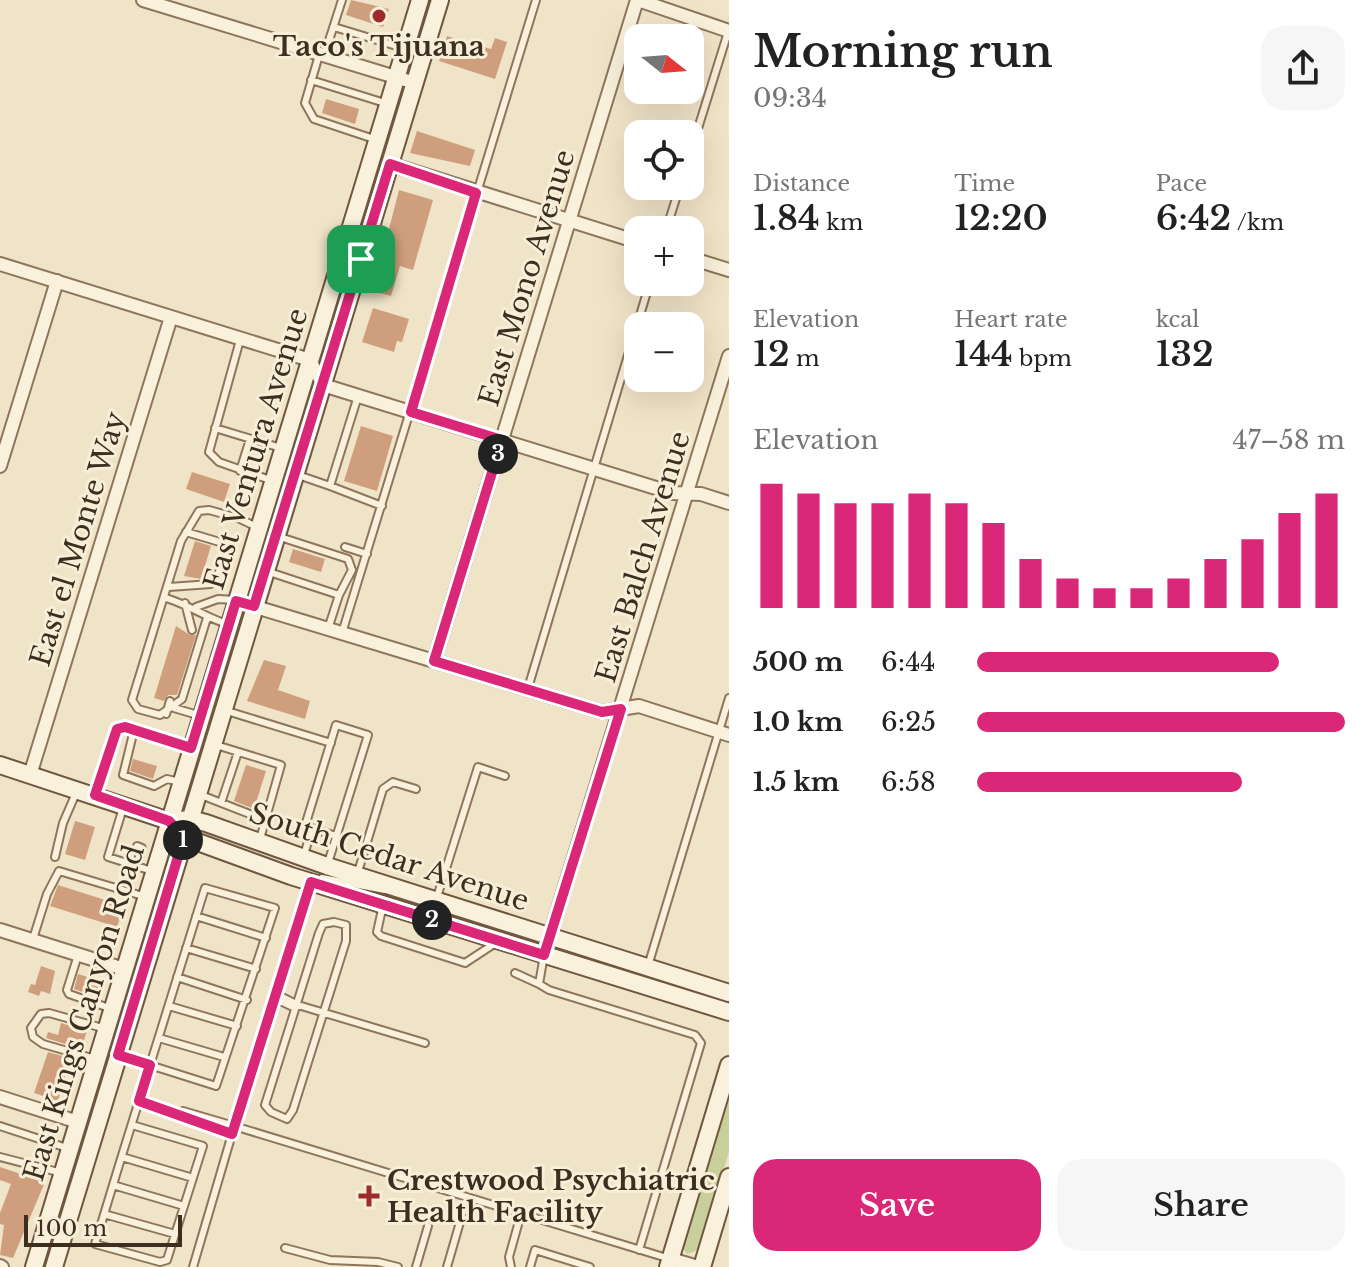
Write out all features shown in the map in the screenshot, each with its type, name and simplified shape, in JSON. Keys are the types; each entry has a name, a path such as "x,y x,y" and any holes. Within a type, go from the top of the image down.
{"main road":[{"name":"East Ventura Avenue","path":"190,819 440,0"},
{"name":"East Ventura Avenue","path":"169,821 405,49 417,1"},
{"name":"South Cedar Avenue","path":"0,765 169,821 190,819 397,889 729,993"},
{"name":"East Kings Canyon Road","path":"54,1267 190,819"},
{"name":"South Cedar Avenue","path":"169,821 184,837 311,882 729,1012"},
{"name":"East Kings Canyon Road","path":"34,1267 169,821"},
{"path":"669,1263 729,1065"},
{"path":"700,1267 729,1177"}],"street":[{"path":"143,0 415,83"},
{"path":"638,0 729,30"},
{"name":"East Mono Avenue","path":"434,661 638,0"},
{"path":"390,164 624,238"},
{"path":"704,262 729,270"},
{"path":"0,264 310,360 323,385 672,493 687,493 729,503"},
{"path":"0,466 57,281"},
{"name":"East el Monte Way","path":"30,775 171,317"},
{"name":"East Balch Avenue","path":"544,955 729,356"},
{"path":"236,601 602,712 639,706 724,733"},
{"path":"0,930 124,969"},
{"path":"0,1097 78,1122"},
{"path":"669,1263 700,1267"}],"lane":[{"path":"342,0 305,103 317,122 377,140"},
{"path":"342,633 536,0"},
{"path":"334,27 405,49"},
{"path":"701,120 729,30"},
{"path":"311,80 388,104"},
{"path":"527,690 646,296"},
{"path":"241,338 209,452 219,462 273,481"},
{"path":"330,486 358,396"},
{"path":"215,428 283,449"},
{"path":"240,471 250,439"},
{"path":"295,474 382,506"},
{"path":"207,618 182,699 172,704 166,714 138,709 132,700 186,532 199,511 209,510 259,528"},
{"path":"169,587 211,584 227,553 228,546 223,543 186,532"},
{"path":"276,536 348,559 352,570 339,595 328,629"},
{"path":"345,547 367,554"},
{"path":"265,570 339,595"},
{"path":"166,598 196,607 207,618 229,625"},
{"path":"196,607 218,599 236,601"},
{"path":"185,603 192,630"},
{"path":"648,967 724,733 729,698"},
{"path":"172,704 201,716"},
{"path":"224,710 331,743"},
{"path":"327,866 368,735 336,725 305,826 336,836"},
{"path":"95,795 117,729 134,730 191,748"},
{"path":"134,730 123,775 154,786 167,779 180,782"},
{"path":"213,744 281,765 259,842"},
{"path":"221,803 238,752"},
{"path":"436,901 478,767 505,776"},
{"path":"357,876 383,789 393,782 416,789"},
{"path":"55,857 57,843 77,790"},
{"path":"198,794 265,820"},
{"path":"124,805 117,840 108,857 154,872"},
{"path":"303,857 312,828"},
{"path":"136,866 142,848 137,846"},
{"path":"32,941 47,894 59,871 146,897"},
{"path":"193,1267 311,882 328,879 375,891 397,889"},
{"path":"118,1055 150,1065 216,1086 275,908 205,888 177,977 169,1006 150,1065 95,1244 160,1262 167,1260 203,1146 132,1125"},
{"path":"383,905 377,932 381,936 465,963 499,941"},
{"path":"196,916 266,938"},
{"path":"334,922 346,925 346,941 324,1012 293,1110 287,1119 271,1112 265,1105 319,933 323,924 334,922"},
{"path":"186,948 256,969"},
{"path":"78,955 67,990 69,994 112,1009"},
{"path":"539,984 544,955"},
{"path":"515,973 539,984 695,1035 701,1043 639,1250"},
{"path":"177,977 247,1000"},
{"path":"274,998 293,1007 298,1005 324,1012 425,1043"},
{"path":"169,1006 237,1026"},
{"path":"97,1059 43,1044 33,1037 31,1028 41,1014 49,1013 106,1029"},
{"path":"159,1038 224,1057"},
{"path":"139,1101 639,1250 669,1263"},
{"path":"0,1126 70,1149"},
{"path":"0,1157 62,1173"},
{"path":"122,1157 193,1178"},
{"path":"113,1185 184,1206"},
{"path":"447,1267 467,1198"},
{"path":"104,1214 175,1234"},
{"path":"511,1267 509,1257 521,1214"},
{"path":"416,1267 428,1226"},
{"path":"285,1248 330,1260 378,1262 398,1267"},
{"path":"530,1267 535,1250 590,1267"}],"green space":[{"path":"729,1091 729,1152 699,1250 687,1254 682,1247"}],"building":[{"path":"351,0 389,9 383,27 346,15"},
{"path":"447,36 491,49 495,38 507,42 495,79 439,61"},
{"path":"326,99 359,109 355,124 322,113"},
{"path":"417,131 475,150 470,166 410,153"},
{"path":"399,190 433,200 413,270 400,266 391,296 373,291"},
{"path":"373,308 409,319 402,342 397,341 394,352 362,342"},
{"path":"361,426 393,436 377,491 344,481"},
{"path":"192,472 230,484 224,502 186,489"},
{"path":"195,541 211,546 201,579 184,576"},
{"path":"293,549 325,559 321,572 289,562"},
{"path":"176,626 190,635 196,635 177,695 168,695 164,701 154,698"},
{"path":"264,660 286,666 278,690 310,701 305,719 247,701"},
{"path":"133,759 157,766 153,779 130,771"},
{"path":"246,765 266,771 254,809 234,801"},
{"path":"75,821 95,827 85,860 65,854"},
{"path":"58,885 124,906 117,927 50,906"},
{"path":"41,966 55,971 50,994 41,991 39,996 28,992 31,984 35,985"},
{"path":"78,974 104,982 99,998 74,989"},
{"path":"61,1023 87,1031 81,1049 46,1038 48,1032 58,1035"},
{"path":"48,1052 70,1058 58,1101 34,1093"},
{"path":"0,1167 45,1182 13,1258 0,1255 4,1225 0,1224 0,1213 11,1184 0,1180"}],"place":[{"name":"Taco's Tijuana","path":"379,16"},
{"name":"Crestwood Psychiatric Health Facility","path":"369,1196"}],"route":[{"path":"390,164 476,193 411,412 502,440 434,661 602,712 621,709 544,955 311,882 232,1134 182,1119 180,1113 139,1101 150,1065 118,1055 184,837 169,821 95,795 117,729 125,727 191,748 236,601 254,606 361,259 390,164"}]}
